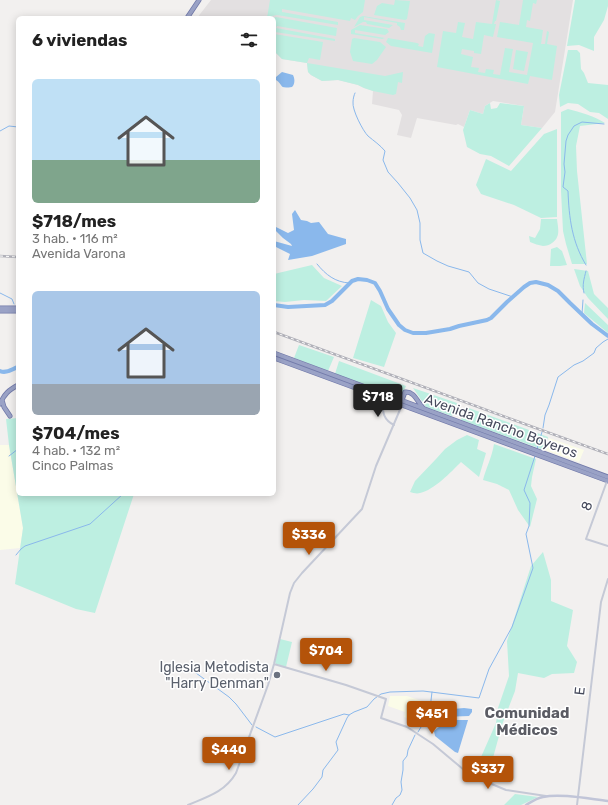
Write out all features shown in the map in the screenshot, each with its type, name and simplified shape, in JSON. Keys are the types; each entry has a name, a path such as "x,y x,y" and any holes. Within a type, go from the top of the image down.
{"highway":[{"path":"188,16 199,0"},
{"path":"0,310 16,309"},
{"name":"Avenida Rancho Boyeros","path":"276,354 608,480"},
{"name":"Avenida Rancho Boyeros","path":"276,359 382,397 426,409 533,451"},
{"path":"10,416 0,401 8,391 16,386"},
{"path":"402,402 405,392 409,392 412,393 426,409"}],"main road":[{"path":"526,805 540,798 547,797 568,797 608,801"}],"street":[{"path":"382,397 385,417 388,422 394,425"},
{"path":"188,805 220,791 228,785 236,773 268,685 290,593 294,583 362,509 376,466 394,425 402,402"},
{"name":"8","path":"608,480 586,539 608,546"},
{"name":"E","path":"577,805 601,602 608,579"},
{"path":"274,664 383,697 386,699 381,718 407,727 434,744 470,775 506,790 547,797"}],"shaded area":[{"path":"211,0 573,0 555,112 542,128 521,125 524,106 493,101 485,106 483,114 470,110 464,127 458,124 456,125 417,118 411,138 397,135 402,115 399,110 372,104 373,91 358,85 338,80 322,81 308,72 307,63 282,59 276,53 276,16 199,16"},
{"path":"549,438 584,450 579,462 545,450"},
{"path":"0,445 9,445 16,486 16,496 18,496 23,528 20,548 0,550"},
{"path":"390,696 407,696 428,703 421,723 404,717 405,712 388,706"}],"green space":[{"path":"270,0 365,0 363,12 355,20 351,18 350,21 282,9 282,12 338,22 338,25 277,15 267,16"},
{"path":"395,0 410,1 407,19 405,20 374,15 377,6 382,3 394,5"},
{"path":"496,0 500,1 494,24 496,24 493,37 484,35 481,54 462,49 461,54 473,57 471,67 479,68 478,72 485,73 486,69 494,70 493,74 500,75 505,48 513,49 509,72 527,75 533,43 497,37 500,22 519,25 523,0 537,0 536,4 533,3 530,21 527,20 526,27 543,30 541,44 545,44 547,31 549,32 547,44 557,46 552,80 530,76 528,84 437,67 443,31 456,33 458,22 465,23 462,37 473,39 476,22 492,24"},
{"path":"575,0 608,0 604,20 594,37 594,51 579,45 567,46"},
{"path":"363,16 405,23 404,30 401,30 397,23 364,17 364,20 393,25 389,28 363,22 354,27 360,17"},
{"path":"276,17 337,28 336,36 277,26 276,28"},
{"path":"360,25 387,29 389,32 385,35 355,30 355,33 385,38 382,39 351,34 351,30"},
{"path":"276,28 335,39 335,41 276,32"},
{"path":"429,33 435,34 432,53 391,46 386,42 388,38 417,43 419,44 418,46 423,47 425,36"},
{"path":"276,34 323,42 320,60 309,58 307,63 282,59 276,53"},
{"path":"354,38 380,42 386,47 377,60 372,64 353,61 350,52 352,39"},
{"path":"516,50 528,52 524,71 513,69"},
{"path":"568,50 577,50 580,53 581,69 588,83 608,85 608,119 599,113 590,112 578,104 568,103 560,107 559,95"},
{"path":"307,63 385,76 403,72 402,83 398,82 396,94 393,95 373,91 358,85 338,80 322,81 308,72"},
{"path":"490,103 491,109 497,108 500,103 524,106 521,125 542,128 509,166 491,156 480,154 467,147 463,130 470,110 483,114 485,106"},
{"path":"568,109 592,116 605,123 580,126 576,146 577,171 587,264 572,264 563,231 561,191 561,112"},
{"path":"557,129 557,217 541,218 514,205 481,194 476,185 486,159 511,171 544,134"},
{"path":"541,219 557,219 557,238 547,246 530,242 529,236 535,238 540,229"},
{"path":"557,247 562,251 567,265 550,266 551,249"},
{"path":"312,265 324,278 342,286 326,301 276,301 276,274"},
{"path":"574,269 588,271 594,294 608,308 608,319 588,298 580,286"},
{"path":"371,300 381,306 388,322 396,333 384,367 353,358"},
{"path":"585,303 608,325 608,333 584,313"},
{"path":"299,345 334,357 328,371 294,358"},
{"path":"339,361 406,386 401,397 335,374"},
{"path":"413,388 457,403 452,416 426,407"},
{"path":"466,407 548,437 544,450 461,420"},
{"path":"16,418 16,486 9,445 6,419"},
{"path":"467,435 479,440 477,449 486,453 479,477 461,462 431,488 419,493 410,492 415,481 445,449"},
{"path":"494,444 536,459 531,486 537,499 530,527 518,510 509,490 497,484 483,480"},
{"path":"18,496 133,496 95,613 76,609 15,584 23,528"},
{"path":"543,552 551,580 551,601 573,610 567,646 577,662 574,673 552,674 544,678 518,673 515,691 502,725 488,776 474,773 496,723 498,708 509,676 507,641 531,566"},
{"path":"280,639 292,642 286,667 276,664 275,662"},
{"path":"515,794 538,797 521,805 504,805"}],"water":[{"path":"282,72 293,75 294,84 292,87 283,87 276,80 276,77"},
{"path":"295,210 301,220 311,223 319,222 328,234 346,239 346,244 312,256 288,260 290,254 276,247 276,242 292,246 276,231 276,227 288,233 294,230 292,214"},
{"path":"464,708 472,709 469,716 443,717 440,716 439,713 442,710"},
{"path":"441,720 468,720 458,753 435,736 434,731 439,727"}],"waterway":[{"path":"355,93 353,106 361,125 368,136 385,151 383,160 388,172 410,198 417,210 423,253 448,266 469,272 478,283 489,289 513,297"},
{"path":"586,265 574,239 569,211 568,191 563,187 566,141 574,126 582,122 604,124"},
{"path":"0,131 9,126 16,127"},
{"path":"317,264 331,277 339,281 349,283"},
{"path":"584,293 583,285 586,271"},
{"path":"276,305 288,307 325,305 332,301 352,281 358,279 367,280 375,283 388,309 399,325 405,330 413,333 426,333 487,320 524,287 530,283 536,282 548,285 558,291 592,324 608,336"},
{"path":"0,293 12,299 14,304"},
{"path":"582,314 583,300"},
{"path":"543,428 545,415 558,377 594,353 596,348 608,339"},
{"path":"0,371 7,372 16,368"},
{"path":"537,449 542,432"},
{"path":"9,456 16,451"},
{"path":"298,805 322,777 323,770 338,750 336,742 349,715 367,707 381,694 390,692 423,691 479,698 489,669 512,627 533,568 526,534 529,526 530,503 524,490 535,456"},
{"path":"16,555 25,546 90,524 121,496"},
{"path":"185,665 229,697 252,725"},
{"path":"418,732 430,709 432,692"},
{"path":"256,727 275,737 344,714 349,715"},
{"path":"392,805 402,790 401,782 403,761 407,756 408,750 415,735"}],"railway":[{"path":"0,256 16,257"},
{"path":"276,333 608,454"}],"place":[{"name":"Iglesia Metodista \"Harry Denman\"","path":"277,675"}],"district":[{"name":"Comunidad Médicos","path":"527,722"}]}
